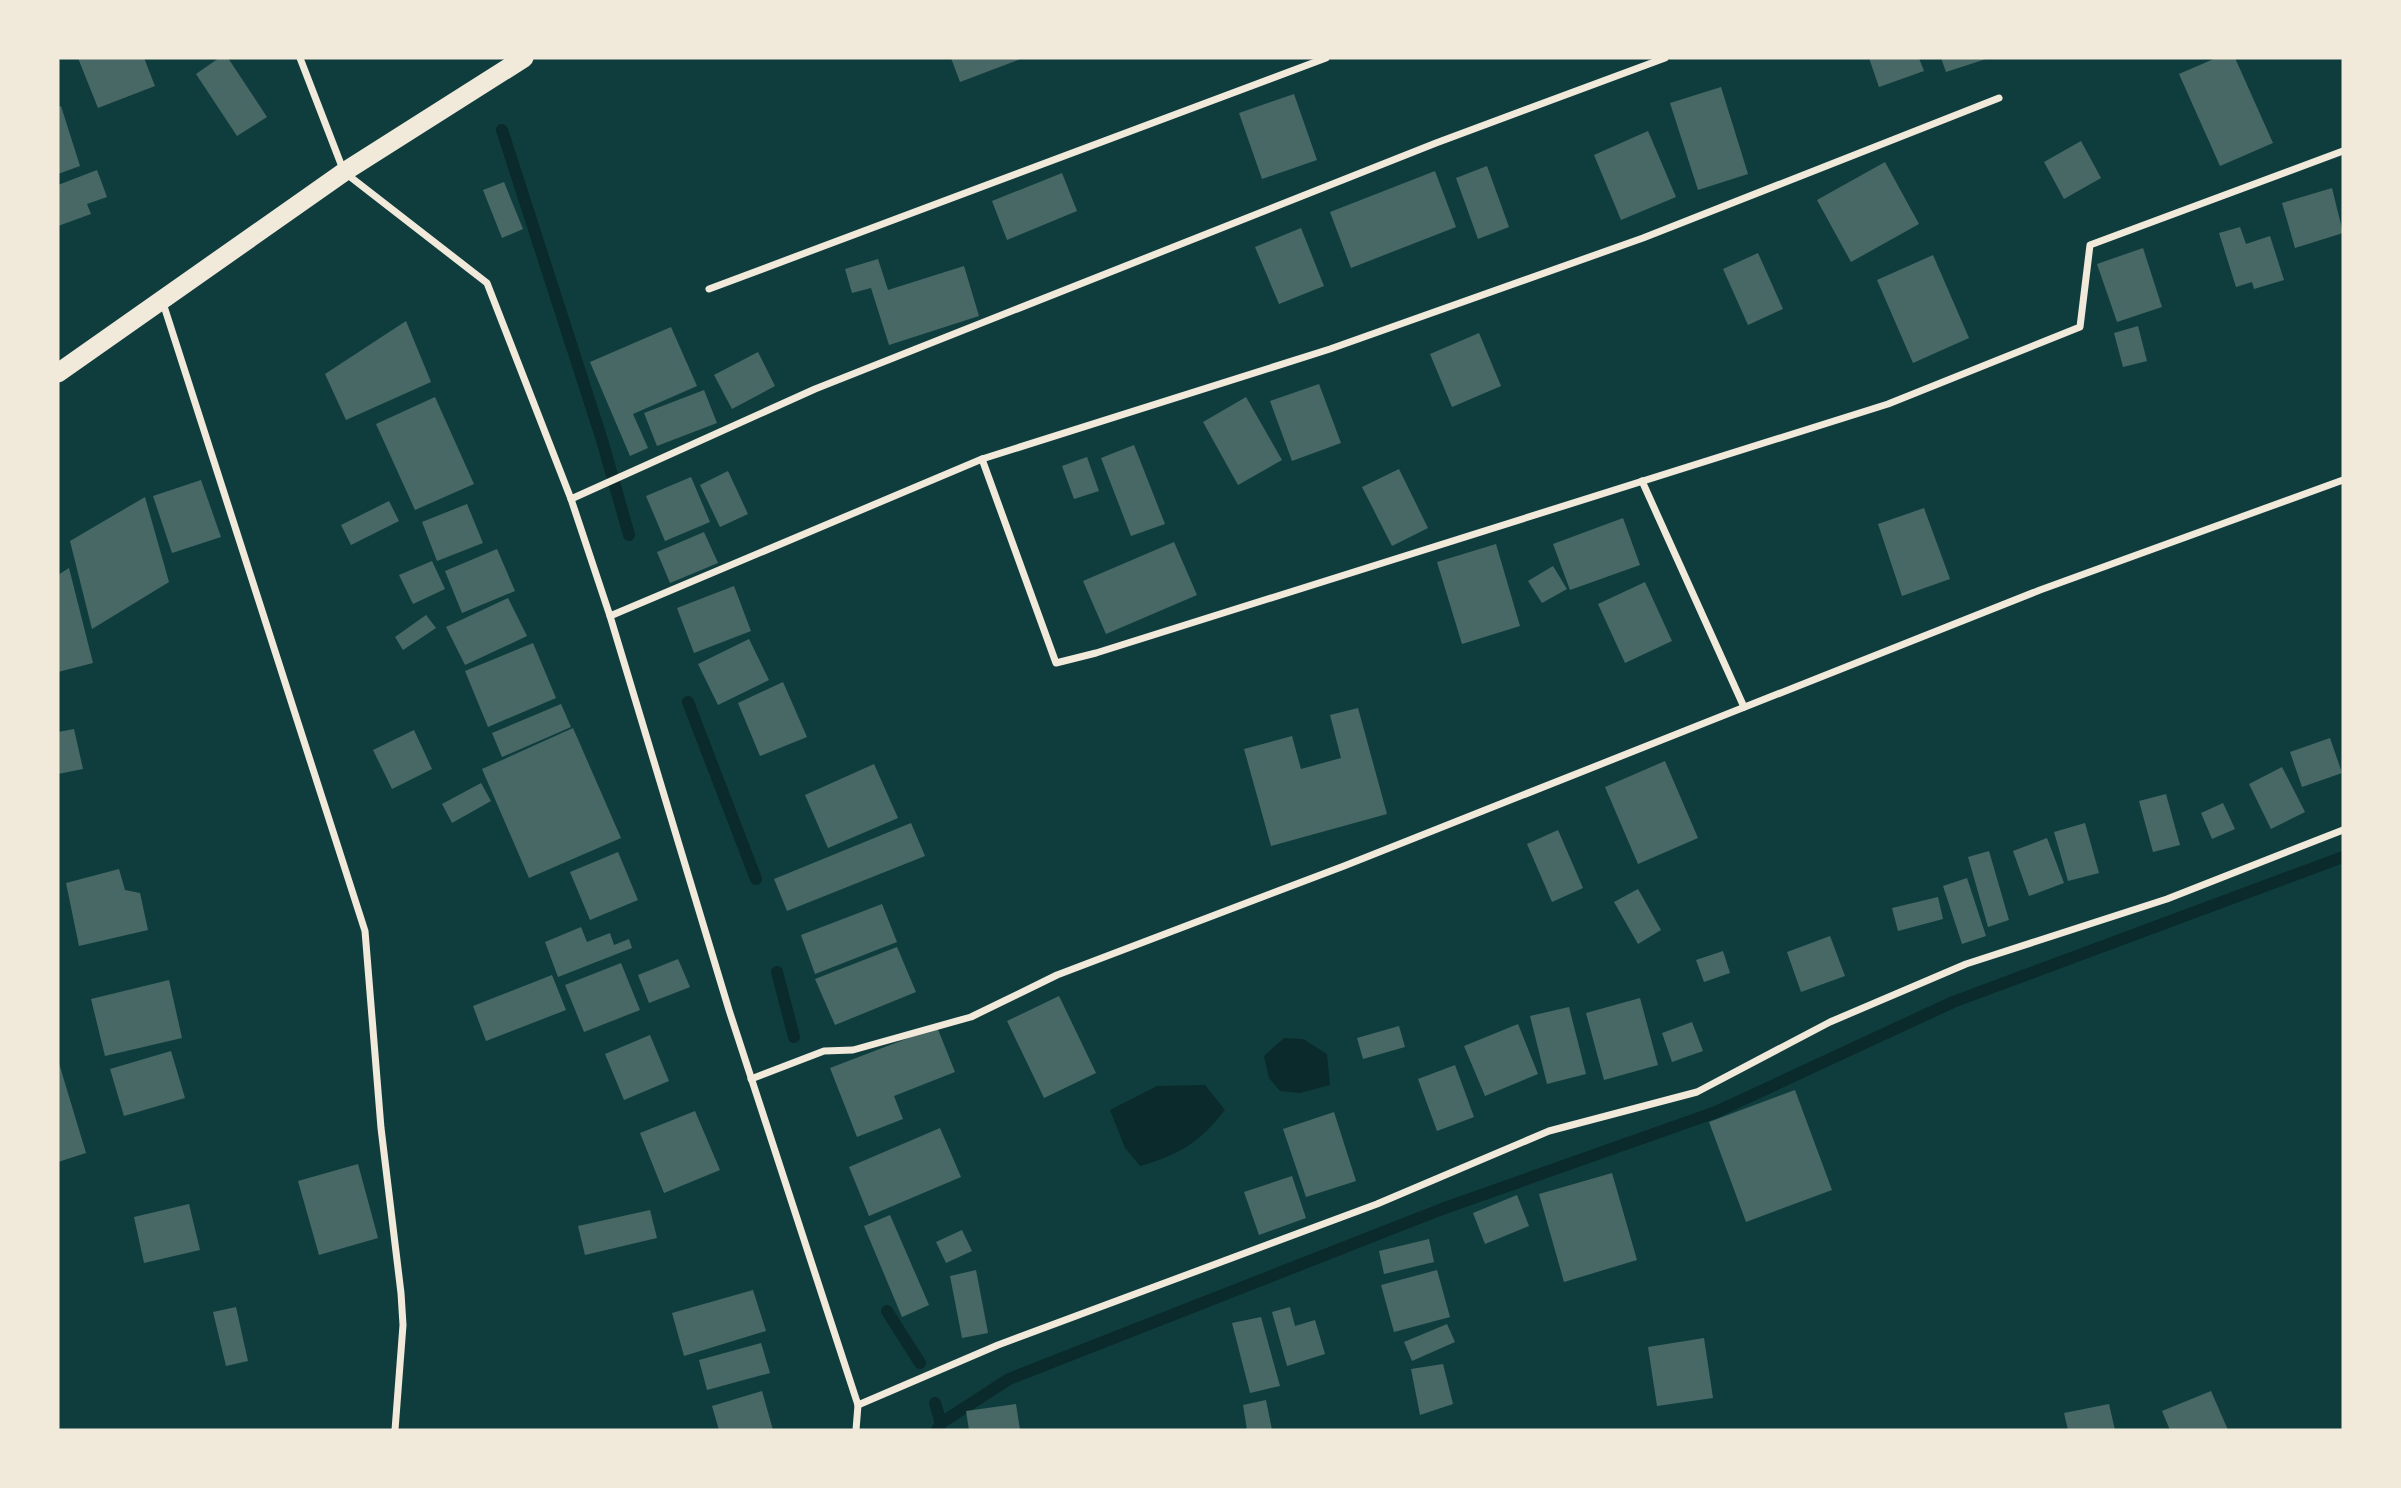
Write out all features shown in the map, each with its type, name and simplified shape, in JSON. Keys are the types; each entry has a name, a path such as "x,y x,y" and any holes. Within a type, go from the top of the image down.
{"highway":[{"path":"58,373 344,172 524,58"}],"street":[{"path":"300,58 344,172 487,283 571,499 610,616 751,1079 858,1405 856,1430"},
{"path":"709,289 1326,58"},
{"path":"571,499 815,389 1424,148 1665,58"},
{"path":"610,616 982,459 1382,331 1643,238 1999,98"},
{"path":"982,459 1056,663 1888,404 2080,327 2090,245 2343,151"},
{"path":"162,300 365,930 381,1128 403,1325 395,1430"},
{"path":"751,1079 824,1051 853,1050 971,1017 1057,975 1344,866 2040,590 2343,480"},
{"path":"1642,481 1744,707"},
{"path":"858,1405 1011,1340 1377,1204 1549,1131 1697,1092 1830,1022 1966,964 2167,899 2343,830"}],"water":[{"path":"1284,1038 1303,1039 1327,1054 1330,1085 1300,1093 1280,1091 1269,1078 1264,1056"},
{"path":"1205,1085 1225,1110 1207,1131 1188,1146 1140,1166 1125,1148 1110,1110 1157,1086"}],"building":[{"path":"78,58 144,58 155,86 98,108"},
{"path":"219,58 228,58 267,117 237,136 196,74"},
{"path":"951,58 1023,58 960,82"},
{"path":"1869,58 1919,58 1924,71 1879,87"},
{"path":"1941,58 1989,58 1946,72"},
{"path":"2216,58 2235,58 2273,143 2220,166 2179,74"},
{"path":"1721,87 1748,174 1698,190 1670,103"},
{"path":"1294,94 1317,160 1262,179 1239,113"},
{"path":"61,106 80,166 58,174 58,107"},
{"path":"1648,131 1676,197 1621,220 1594,155"},
{"path":"2081,141 2101,178 2064,199 2044,162"},
{"path":"1885,162 1919,224 1851,262 1817,200"},
{"path":"1487,166 1509,227 1478,239 1456,178"},
{"path":"97,170 107,197 87,204 91,214 58,226 58,185"},
{"path":"1435,171 1456,227 1351,268 1330,212"},
{"path":"1062,173 1077,211 1007,240 992,201"},
{"path":"504,182 523,229 502,238 483,190"},
{"path":"2332,188 2343,233 2295,248 2282,203"},
{"path":"2240,227 2246,244 2270,236 2284,280 2254,289 2252,282 2236,287 2219,233"},
{"path":"1301,228 1324,286 1279,304 1255,247"},
{"path":"2143,248 2162,307 2117,322 2097,264"},
{"path":"1758,253 1783,309 1748,325 1723,269"},
{"path":"1933,255 1969,338 1913,363 1877,280"},
{"path":"878,259 888,290 964,266 979,316 889,345 871,288 852,293 845,269"},
{"path":"406,321 431,382 346,420 325,374"},
{"path":"2138,326 2147,361 2123,367 2114,333"},
{"path":"671,327 697,386 633,414 648,448 630,456 590,362"},
{"path":"1479,333 1501,386 1452,407 1430,354"},
{"path":"758,352 775,386 732,409 714,375"},
{"path":"1319,384 1341,443 1292,461 1270,401"},
{"path":"704,390 717,423 657,446 644,413"},
{"path":"435,397 474,484 415,510 376,424"},
{"path":"1246,397 1282,460 1238,485 1203,422"},
{"path":"1134,445 1165,524 1131,536 1101,458"},
{"path":"1087,457 1099,491 1074,499 1062,466"},
{"path":"1399,469 1428,528 1392,546 1362,487"},
{"path":"728,471 748,514 720,527 700,485"},
{"path":"691,477 710,522 665,541 646,496"},
{"path":"201,480 221,537 172,553 153,496"},
{"path":"145,497 169,582 92,629 70,541"},
{"path":"389,501 399,521 351,545 341,525"},
{"path":"467,504 483,543 437,561 422,522"},
{"path":"1924,508 1950,579 1902,596 1878,524"},
{"path":"1623,518 1640,565 1570,590 1553,544"},
{"path":"704,532 718,563 670,583 657,552"},
{"path":"1174,542 1197,595 1106,634 1083,581"},
{"path":"1496,544 1520,626 1462,644 1437,562"},
{"path":"497,549 515,591 462,613 445,571"},
{"path":"432,561 445,589 413,604 399,575"},
{"path":"1553,566 1567,589 1542,603 1528,581"},
{"path":"69,568 93,663 58,672 58,575"},
{"path":"1645,582 1672,641 1625,663 1598,604"},
{"path":"734,586 751,631 694,653 677,608"},
{"path":"508,598 527,636 465,665 446,627"},
{"path":"426,615 436,628 403,650 395,637"},
{"path":"749,639 769,680 718,705 698,664"},
{"path":"533,643 556,698 488,727 465,671"},
{"path":"783,682 807,737 760,756 738,703"},
{"path":"561,704 571,727 502,757 492,733"},
{"path":"1358,708 1387,814 1271,846 1244,749 1292,736 1301,769 1341,758 1330,715"},
{"path":"573,728 621,838 529,878 482,769"},
{"path":"74,729 83,769 58,774 58,732"},
{"path":"414,730 432,769 392,789 373,750"},
{"path":"2330,738 2342,773 2302,787 2290,752"},
{"path":"1665,761 1698,838 1638,864 1605,787"},
{"path":"874,764 898,818 828,848 805,795"},
{"path":"2282,767 2305,812 2271,829 2249,784"},
{"path":"481,783 491,801 452,823 442,804"},
{"path":"2166,794 2180,845 2153,852 2139,801"},
{"path":"2223,803 2235,829 2212,839 2201,813"},
{"path":"911,823 925,856 787,911 774,879"},
{"path":"2085,823 2099,873 2068,881 2054,832"},
{"path":"1558,830 1583,888 1552,902 1527,844"},
{"path":"2047,838 2064,883 2029,896 2013,851"},
{"path":"1989,851 2009,920 1988,927 1968,857"},
{"path":"618,852 638,900 590,920 570,872"},
{"path":"119,869 125,890 140,893 148,930 79,946 66,883"},
{"path":"1967,878 1986,936 1962,944 1943,886"},
{"path":"1638,889 1661,930 1638,944 1614,902"},
{"path":"1938,897 1943,919 1898,931 1892,908"},
{"path":"882,904 897,942 815,974 801,935"},
{"path":"581,927 587,942 610,933 614,945 629,939 632,948 558,977 545,942"},
{"path":"1830,936 1845,976 1801,992 1787,952"},
{"path":"897,947 916,992 835,1025 815,979"},
{"path":"1723,951 1730,973 1704,982 1696,960"},
{"path":"678,959 690,987 649,1003 638,975"},
{"path":"621,963 640,1010 584,1032 565,985"},
{"path":"552,975 566,1010 486,1041 473,1006"},
{"path":"169,980 182,1038 105,1056 91,999"},
{"path":"1059,996 1096,1073 1044,1098 1007,1021"},
{"path":"1640,998 1658,1065 1604,1080 1586,1013"},
{"path":"1569,1007 1586,1074 1547,1084 1530,1016"},
{"path":"1692,1022 1703,1051 1672,1062 1662,1033"},
{"path":"1518,1024 1538,1074 1485,1096 1464,1046"},
{"path":"1399,1026 1405,1047 1363,1059 1357,1038"},
{"path":"937,1027 955,1072 894,1096 903,1119 857,1137 830,1068"},
{"path":"650,1035 669,1081 624,1100 605,1054"},
{"path":"171,1051 185,1098 124,1116 110,1069"},
{"path":"58,1060 86,1153 58,1162"},
{"path":"1455,1065 1474,1117 1437,1131 1418,1079"},
{"path":"1795,1090 1832,1190 1746,1222 1709,1122"},
{"path":"695,1111 720,1170 664,1193 640,1133"},
{"path":"1334,1112 1356,1181 1306,1197 1283,1129"},
{"path":"940,1128 961,1177 869,1216 849,1167"},
{"path":"358,1164 378,1238 319,1255 298,1181"},
{"path":"1612,1173 1637,1260 1564,1282 1539,1194"},
{"path":"1292,1176 1306,1218 1259,1235 1244,1192"},
{"path":"1517,1195 1529,1226 1485,1244 1473,1213"},
{"path":"189,1204 200,1250 144,1263 134,1217"},
{"path":"650,1210 657,1238 585,1255 578,1226"},
{"path":"890,1215 929,1305 902,1317 864,1226"},
{"path":"962,1230 972,1251 946,1263 936,1242"},
{"path":"1429,1239 1434,1262 1384,1274 1379,1251"},
{"path":"976,1270 988,1333 962,1338 950,1276"},
{"path":"1437,1270 1450,1317 1394,1332 1381,1285"},
{"path":"753,1290 766,1331 684,1356 672,1313"},
{"path":"236,1307 248,1361 226,1366 213,1312"},
{"path":"1290,1307 1295,1326 1315,1320 1325,1354 1287,1366 1272,1312"},
{"path":"1261,1317 1280,1386 1250,1393 1232,1323"},
{"path":"1447,1324 1455,1342 1412,1361 1404,1342"},
{"path":"1704,1338 1713,1398 1657,1406 1648,1347"},
{"path":"761,1343 770,1373 707,1390 699,1360"},
{"path":"1443,1364 1453,1404 1420,1415 1411,1369"},
{"path":"762,1391 773,1430 719,1430 712,1406"},
{"path":"2211,1391 2228,1430 2170,1430 2162,1411"},
{"path":"1266,1400 1272,1430 1247,1430 1243,1405"},
{"path":"1016,1404 1020,1430 969,1430 966,1411"},
{"path":"2109,1404 2115,1430 2068,1430 2064,1413"}],"waterway":[{"path":"502,130 602,440 629,535"},
{"path":"688,702 756,879"},
{"path":"937,1430 941,1423 1009,1379 1442,1209 1716,1112 1953,1002 2343,857"},
{"path":"777,972 794,1037"},
{"path":"887,1311 920,1363"},
{"path":"935,1403 941,1423"}]}
